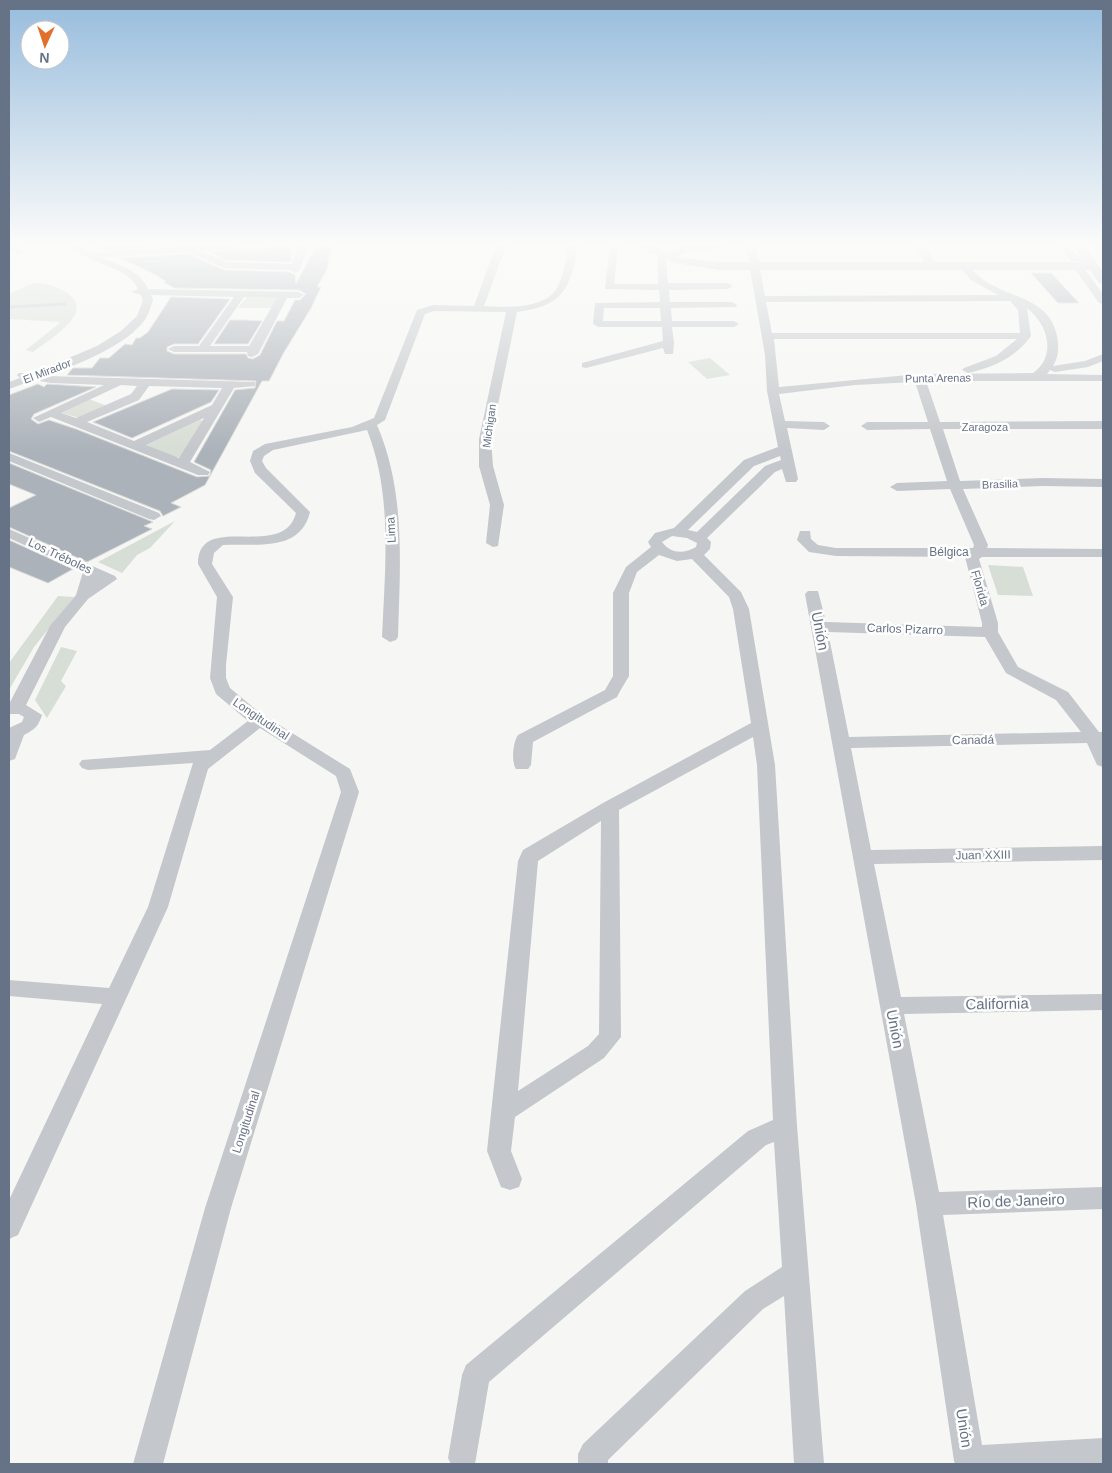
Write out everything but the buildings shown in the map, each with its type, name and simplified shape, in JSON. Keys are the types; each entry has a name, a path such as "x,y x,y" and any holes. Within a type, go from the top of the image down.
{"street":[{"name":"El Mirador","path":"9,380 28,376 90,354 121,336 136,324 142,315"},
{"path":"203,348 226,315"},
{"path":"174,349 203,348 252,352 273,315"},
{"path":"371,425 379,420 384,412 420,315"},
{"name":"Michigan","path":"492,543 497,505 486,466 485,439 511,315"},
{"path":"598,315 598,324 734,324"},
{"path":"586,365 669,348 665,315"},
{"path":"764,315 771,355 773,391 790,478"},
{"path":"933,377 994,364 1020,344 1026,336 1024,315"},
{"path":"1043,315 1050,323 1053,357 1046,370"},
{"path":"767,336 1026,336"},
{"path":"1035,377 1046,370 1088,364 1103,357"},
{"path":"28,376 51,380 251,384"},
{"name":"El Mirador","path":"9,386 28,376"},
{"name":"Punta Arenas","path":"773,391 833,382 933,377 1103,378"},
{"name":"Florida","path":"919,378 955,485 981,545 978,553 972,558 990,623 990,632 1012,670 1062,696 1099,737 1103,761"},
{"path":"118,382 45,415 75,423 136,445 203,472"},
{"path":"75,423 135,397 146,382"},
{"path":"182,464 229,388 227,385"},
{"path":"136,445 216,408"},
{"path":"779,424 824,426"},
{"name":"Lima","path":"371,425 378,438 389,488 393,559 390,637"},
{"name":"Longitudinal","path":"148,1464 218,1208 349,799 348,782 344,773 238,705 220,685 218,665 225,598 205,564 205,557 212,545 220,541 278,538 290,535 299,528 303,512 260,470 256,462 258,454 269,447 332,436 371,425"},
{"name":"Zaragoza","path":"867,426 1103,426"},
{"path":"678,532 750,463 786,456"},
{"path":"627,581 672,556 697,546 746,492 786,456"},
{"path":"9,457 154,516"},
{"path":"750,463 770,469"},
{"name":"Brasilia","path":"897,487 1043,482 1103,483"},
{"path":"724,487 746,492"},
{"path":"672,556 658,549 655,542 660,536 685,532 736,595 741,609 758,726 766,765 785,1126 797,1272 809,1464"},
{"name":"Los Tréboles","path":"9,533 110,579 83,596"},
{"name":"Bélgica","path":"805,534 804,540 814,549 836,552 1103,553"},
{"path":"522,765 524,739 611,693 621,676 621,593 631,570 658,549"},
{"path":"9,755 12,734 30,725 33,715 30,711 12,709 58,626 83,596 91,571"},
{"name":"Unión","path":"813,594 929,1204 970,1463"},
{"name":"Carlos Pizarro","path":"820,627 990,632"},
{"path":"9,1226 158,907 200,766 260,720"},
{"path":"510,1179 499,1151 530,855 610,807 758,726"},
{"name":"Canadá","path":"842,743 1099,737"},
{"path":"88,764 173,760 214,755"},
{"path":"504,1112 596,1052 610,1037 610,807"},
{"name":"Juan XXIII","path":"863,856 1103,853"},
{"path":"9,988 115,997"},
{"name":"California","path":"890,1006 1103,1002"},
{"path":"463,1458 476,1375 757,1138 785,1126"},
{"name":"Río de Janeiro","path":"929,1204 1103,1198"},
{"path":"593,1464 593,1454 754,1300 797,1272"},
{"path":"970,1463 1103,1453"}],"shaded area":[{"path":"9,315 75,315 59,333 33,352 26,350 61,322 9,319"},
{"path":"710,358 730,375 707,379 688,362"},
{"path":"89,399 107,406 80,418 61,413"},
{"path":"200,420 203,421 180,457 174,457 146,445"},
{"path":"175,521 150,548 137,555 122,573 98,562"},
{"path":"988,565 1023,567 1033,596 998,595"},
{"path":"58,596 74,597 34,647 9,690 9,663"},
{"path":"61,647 77,651 61,681 66,686 47,718 35,700"}]}
